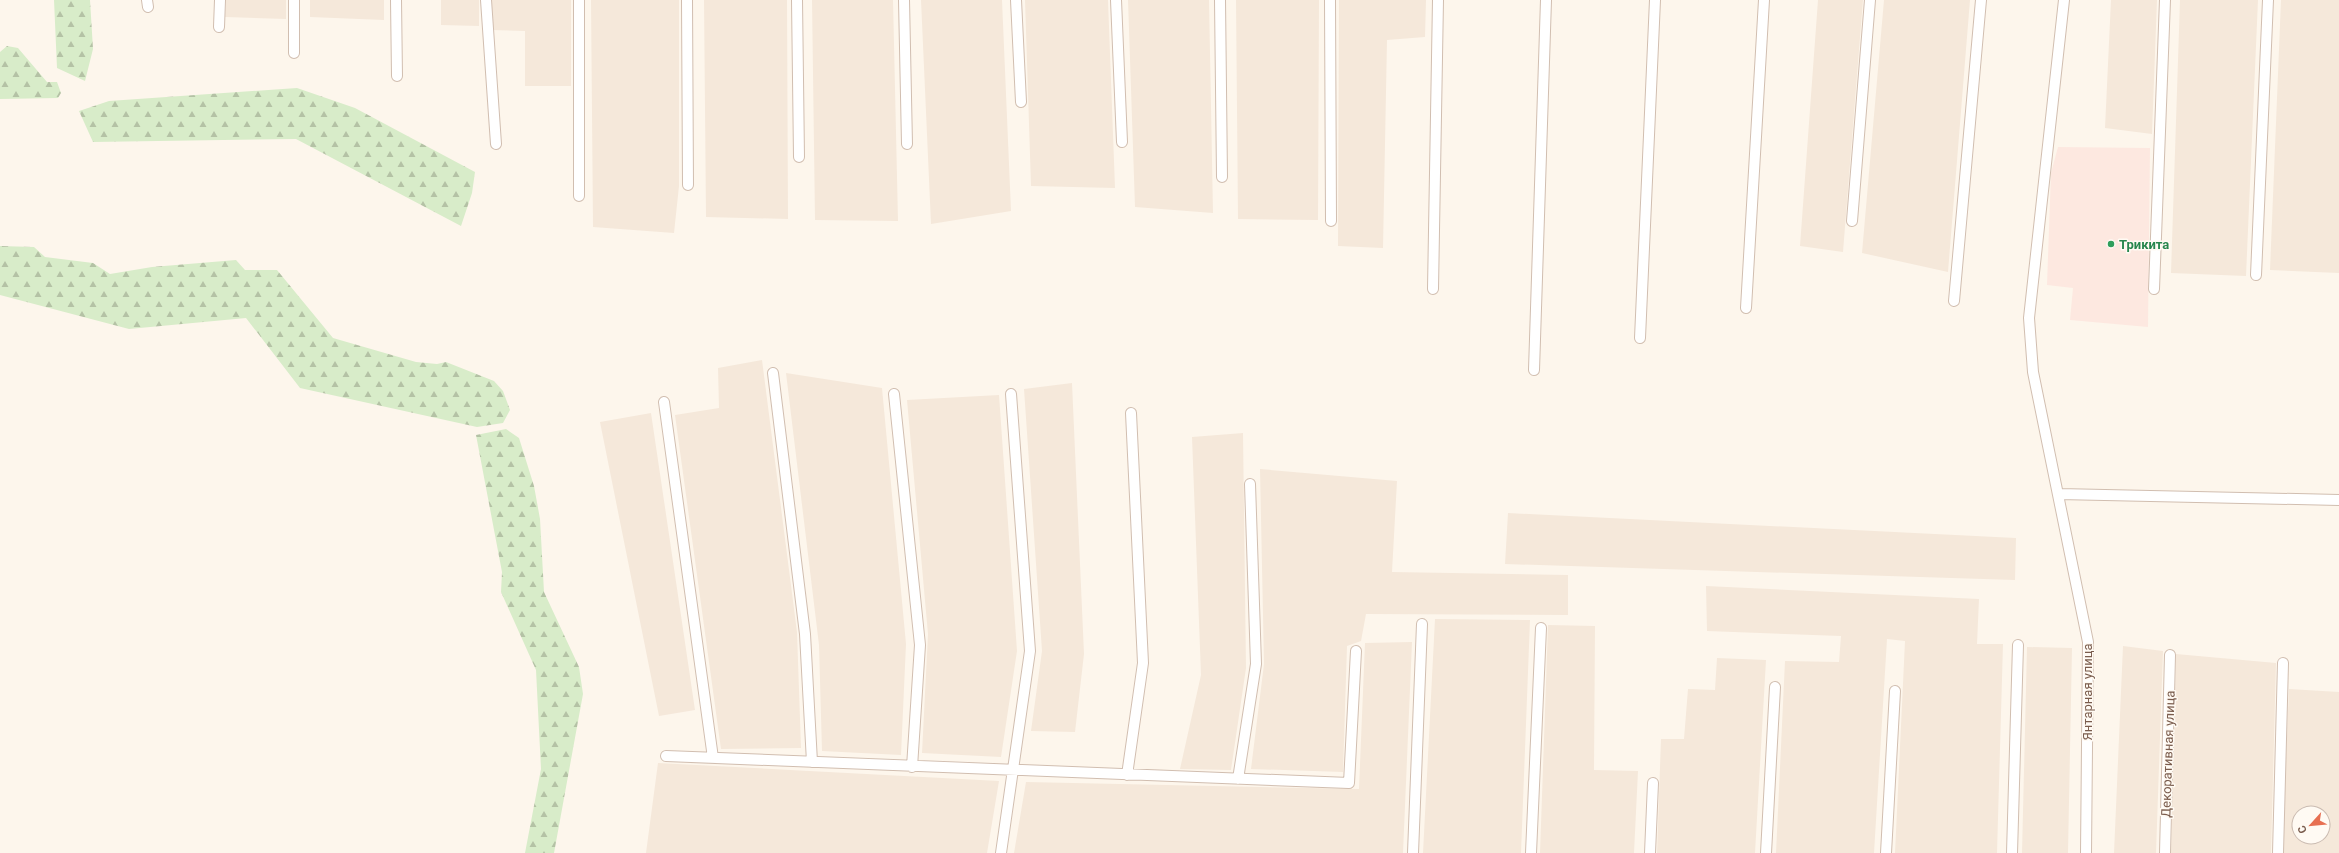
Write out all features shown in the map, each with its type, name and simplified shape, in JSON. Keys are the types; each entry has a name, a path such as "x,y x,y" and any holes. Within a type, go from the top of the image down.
{"street":[{"path":"219,27 220,0"},
{"path":"294,0 294,53"},
{"path":"396,0 397,76"},
{"path":"486,0 496,144"},
{"path":"579,0 579,196"},
{"path":"687,0 688,185"},
{"path":"797,0 798,157"},
{"path":"904,0 907,144"},
{"path":"1016,0 1021,102"},
{"path":"1116,0 1122,142"},
{"path":"1220,0 1222,177"},
{"path":"1330,0 1331,221"},
{"path":"1433,289 1438,0"},
{"path":"1534,370 1546,0"},
{"path":"1640,338 1655,0"},
{"path":"1746,308 1764,0"},
{"path":"1852,221 1870,0"},
{"path":"1954,301 1981,0"},
{"name":"Янтарная улица","path":"2064,0 2029,318 2033,372 2088,642 2086,853"},
{"path":"2154,289 2165,0"},
{"path":"2256,275 2268,0"},
{"path":"773,373 805,634 812,762"},
{"path":"894,394 920,645 912,767"},
{"path":"1001,853 1030,651 1011,394"},
{"path":"664,402 713,758"},
{"path":"1127,775 1143,664 1130,412"},
{"path":"1238,779 1256,664 1250,484"},
{"path":"2059,494 2339,500"},
{"path":"1413,853 1422,624"},
{"path":"1532,853 1541,628"},
{"path":"2012,853 2018,645"},
{"path":"666,756 1013,771 1349,783 1356,651"},
{"name":"Декоративная улица","path":"2165,853 2170,654"},
{"path":"2278,853 2283,663"},
{"path":"1766,853 1775,687"},
{"path":"1886,853 1895,691"},
{"path":"1650,853 1652,784"}],"shaded area":[{"path":"226,0 286,0 286,19 225,17"},
{"path":"310,0 384,0 384,20 310,17"},
{"path":"441,0 479,0 479,26 441,25"},
{"path":"492,0 571,0 571,86 525,86 525,31 492,30"},
{"path":"591,0 679,0 679,186 674,233 593,227"},
{"path":"704,0 787,0 788,219 706,217"},
{"path":"812,0 893,0 898,221 815,220"},
{"path":"921,0 1002,0 1011,211 931,224"},
{"path":"1025,0 1108,0 1115,188 1031,186"},
{"path":"1128,0 1209,0 1213,213 1135,207"},
{"path":"1236,0 1319,0 1318,220 1238,219"},
{"path":"1339,0 1426,0 1425,37 1387,40 1383,248 1338,246"},
{"path":"1818,0 1863,0 1843,252 1800,246"},
{"path":"1884,0 1970,0 1948,272 1862,253"},
{"path":"2111,0 2157,0 2152,134 2105,128"},
{"path":"2180,0 2258,0 2246,276 2171,273"},
{"path":"2281,0 2339,0 2339,273 2270,270"},
{"path":"2058,147 2150,148 2148,327 2070,320 2073,288 2047,285 2051,173"},
{"path":"762,360 797,632 801,748 721,749 675,415 719,408 718,368"},
{"path":"786,373 882,388 906,644 901,755 822,751 819,645"},
{"path":"1072,383 1084,654 1075,732 1031,731 1042,651 1024,389"},
{"path":"999,395 1017,651 1001,757 922,753 928,634 907,400"},
{"path":"651,413 695,710 659,716 600,422"},
{"path":"1243,433 1246,668 1231,770 1180,769 1201,675 1192,437"},
{"path":"1260,469 1397,481 1392,572 1568,575 1568,615 1366,614 1361,641 1347,646 1343,772 1251,769 1264,664"},
{"path":"1508,513 2016,538 2015,580 1505,564"},
{"path":"1706,586 1979,599 1977,644 2003,644 1997,853 1895,853 1905,641 1887,639 1874,853 1776,853 1785,661 1839,662 1841,636 1707,631"},
{"path":"1435,619 1530,620 1521,853 1423,853"},
{"path":"1548,625 1595,626 1594,770 1638,771 1634,853 1540,853"},
{"path":"1412,642 1403,853 1014,853 1026,782 1359,789 1365,643"},
{"path":"2123,646 2163,651 2156,853 2114,853"},
{"path":"2027,647 2072,648 2068,853 2022,853"},
{"path":"2176,654 2276,663 2271,853 2171,853"},
{"path":"1717,658 1766,660 1755,853 1657,853 1661,739 1684,739 1688,689 1715,690"},
{"path":"2289,689 2339,692 2339,853 2282,853"},
{"path":"658,763 999,781 987,853 646,853"}],"green space":[{"path":"54,0 90,0 93,49 85,81 57,68"},
{"path":"7,46 18,48 47,82 57,82 61,93 58,98 0,99 0,52"},
{"path":"297,88 355,108 475,172 472,193 461,226 296,139 93,142 79,111 109,101"},
{"path":"0,246 34,247 45,257 93,263 110,274 152,267 236,260 245,270 277,270 333,338 416,362 437,364 446,362 494,381 503,391 510,410 503,423 477,427 300,388 246,318 129,329 0,295"},
{"path":"506,429 519,438 534,486 540,519 544,592 579,667 583,694 554,853 525,853 541,769 536,670 501,592 502,572 476,435"}],"place":[{"name":"Трикита","path":"2111,244"}]}
